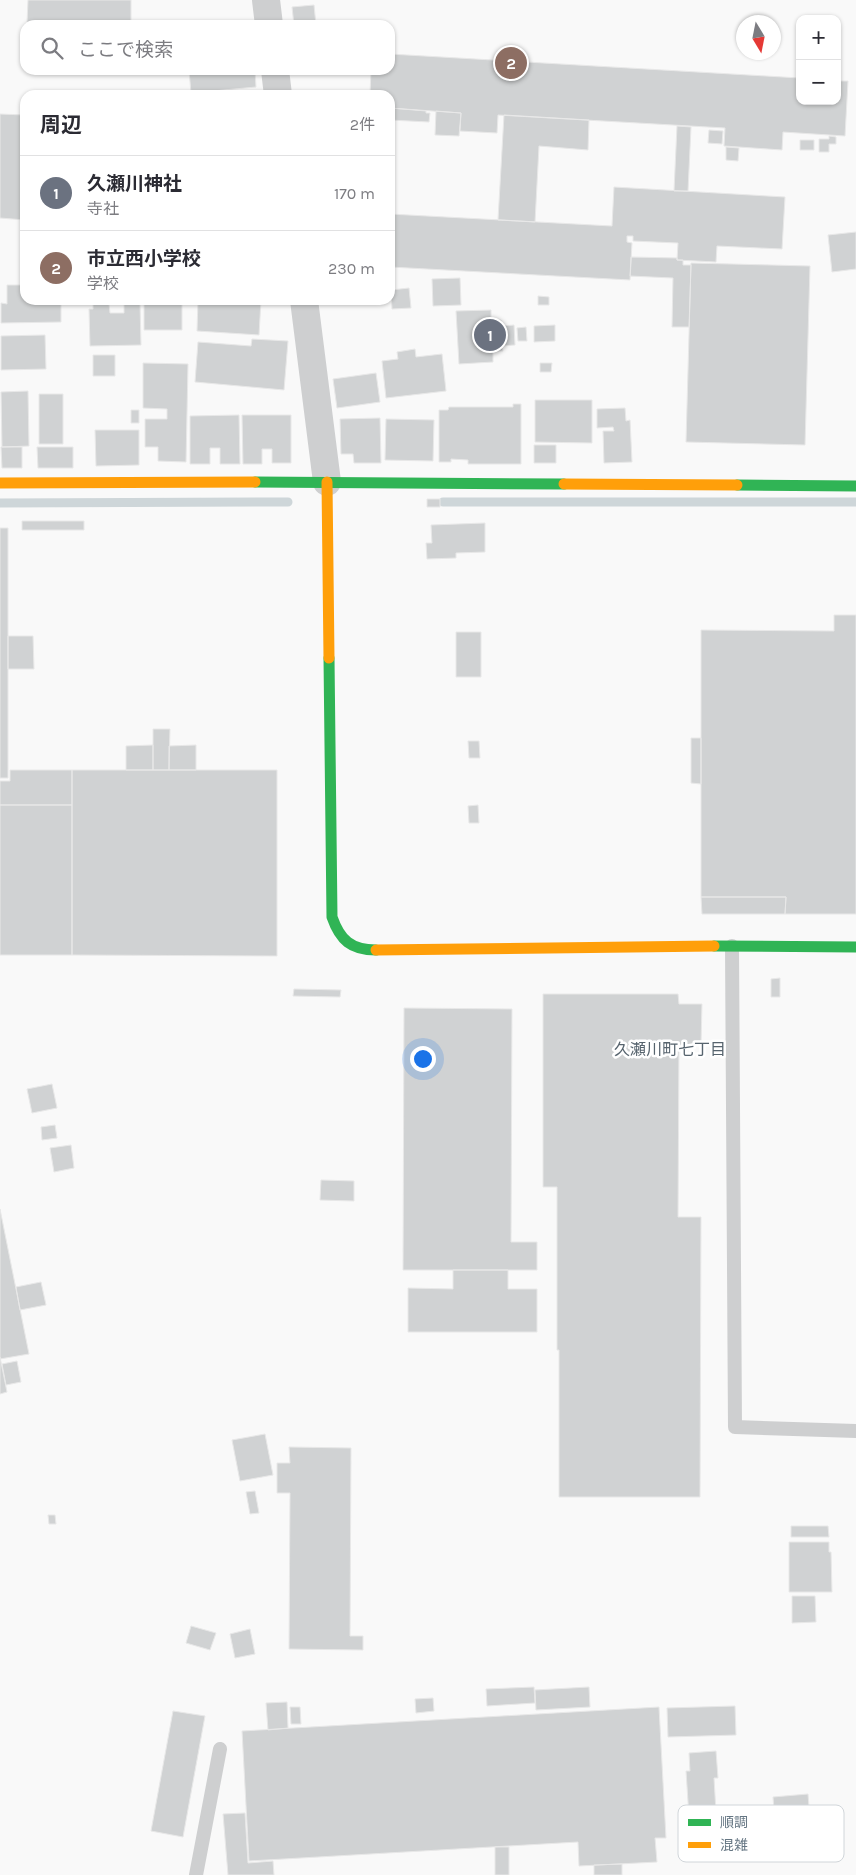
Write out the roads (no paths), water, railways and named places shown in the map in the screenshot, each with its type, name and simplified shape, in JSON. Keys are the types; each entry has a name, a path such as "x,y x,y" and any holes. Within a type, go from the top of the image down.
{"street":[{"path":"266,0 268,20"},
{"path":"276,75 277,90"},
{"path":"305,305 327,482 332,917 338,935 350,945 360,950 732,946 856,947"},
{"path":"0,483 327,482 856,486"}],"lane":[{"path":"732,946 735,1426 856,1431"},
{"path":"196,1875 220,1749"}],"waterway":[{"path":"0,503 288,502"},
{"path":"443,502 856,502"}],"place":[{"name":"市立西小学校","path":"511,63"},
{"name":"久瀬川神社","path":"490,335"}],"district":[{"name":"久瀬川町七丁目","path":"670,1049"}]}
